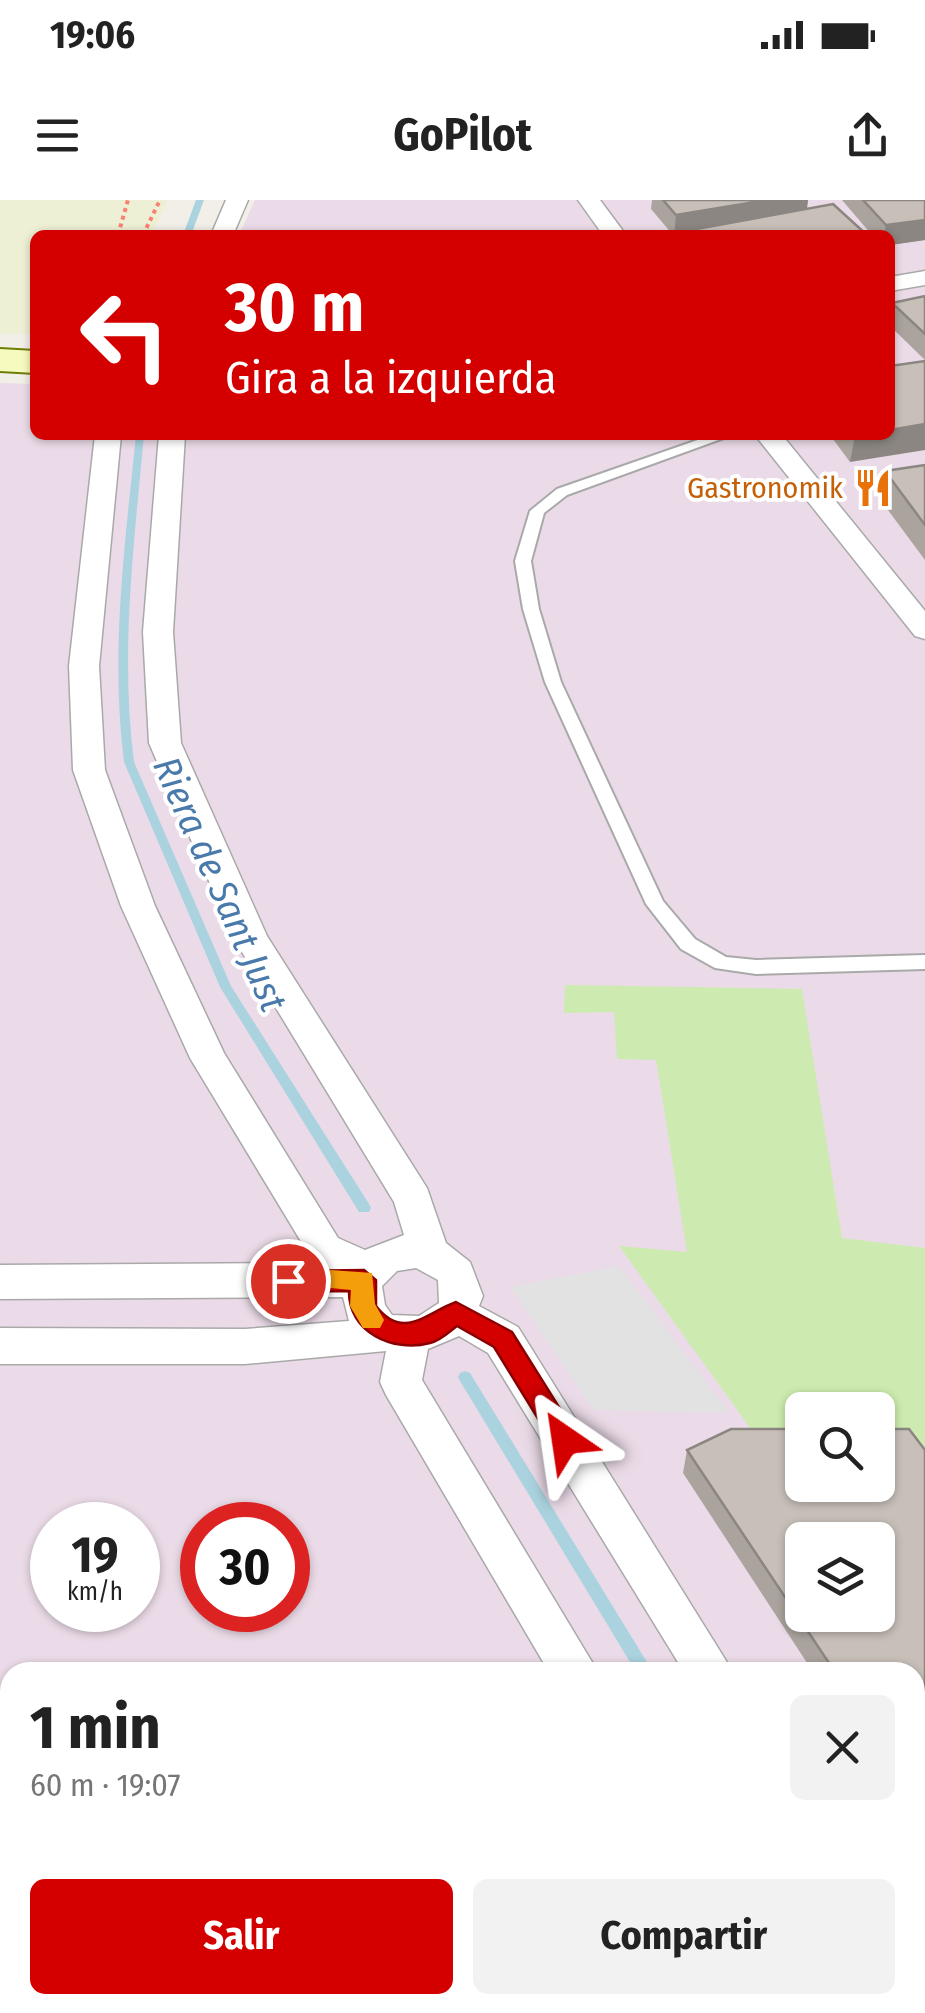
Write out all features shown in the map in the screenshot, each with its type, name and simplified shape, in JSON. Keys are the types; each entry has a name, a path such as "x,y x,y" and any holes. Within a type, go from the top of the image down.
{"street":[{"path":"224,230 236,200"},
{"path":"589,200 610,230"},
{"path":"895,283 925,278"},
{"path":"0,360 30,362"},
{"path":"107,440 84,666 88,770 138,906 208,1058 324,1250 366,1275"},
{"path":"172,440 160,645 159,714 166,743 251,939 413,1199 428,1253"},
{"path":"772,440 925,630"},
{"path":"0,1282 366,1275 398,1252 428,1253 448,1264 458,1277 461,1298 456,1313 439,1329 400,1334 290,1343 0,1346"},
{"path":"366,1275 360,1295 364,1311 400,1334"},
{"path":"456,1313 503,1340 704,1662"},
{"path":"400,1334 401,1382 569,1662"}],"lane":[{"path":"711,440 562,492 537,512 523,561 531,609 553,682 655,904 688,944 722,963 756,967 925,962"}],"path":[{"path":"119,230 128,200"},
{"path":"145,230 160,200"}],"shaded area":[{"path":"255,200 925,200 925,1662 0,1662 0,383 30,384 30,440 895,440 895,230 241,230"},
{"path":"619,1266 729,1413 594,1410 510,1287"}],"green space":[{"path":"0,200 168,200 154,230 30,230 30,334 0,334"},
{"path":"565,985 802,989 842,1238 925,1248 925,1466 895,1449 895,1392 785,1392 785,1432 751,1429 619,1246 687,1252 656,1060 617,1059 614,1012 564,1013"}],"building":[{"path":"663,200 767,200 676,215"},
{"path":"863,200 925,200 925,220 886,225"},
{"path":"833,204 862,230 691,230"},
{"path":"925,296 925,334 895,306 895,302"},
{"path":"925,361 925,424 895,429 895,365"},
{"path":"925,465 925,525 885,471"},
{"path":"731,1429 785,1429 785,1502 895,1502 895,1429 909,1429 925,1450 925,1662 828,1662 808,1632 895,1632 895,1522 785,1522 785,1597 687,1450"}],"waterway":[{"name":"Riera de Sant Just","path":"189,230 200,200"},
{"name":"Riera de Sant Just","path":"140,440 122,640 129,762 226,987 364,1208"},
{"name":"Riera de Sant Just","path":"465,1377 639,1662"}],"slow traffic":[{"path":"330,1280 364,1280 360,1295 371,1320"}],"place":[{"name":"Gastronomik","path":"873,488"}],"route":[{"path":"288,1281 364,1280 360,1295 364,1311 374,1324 396,1334 428,1334 456,1313 503,1340 565,1440"}]}
